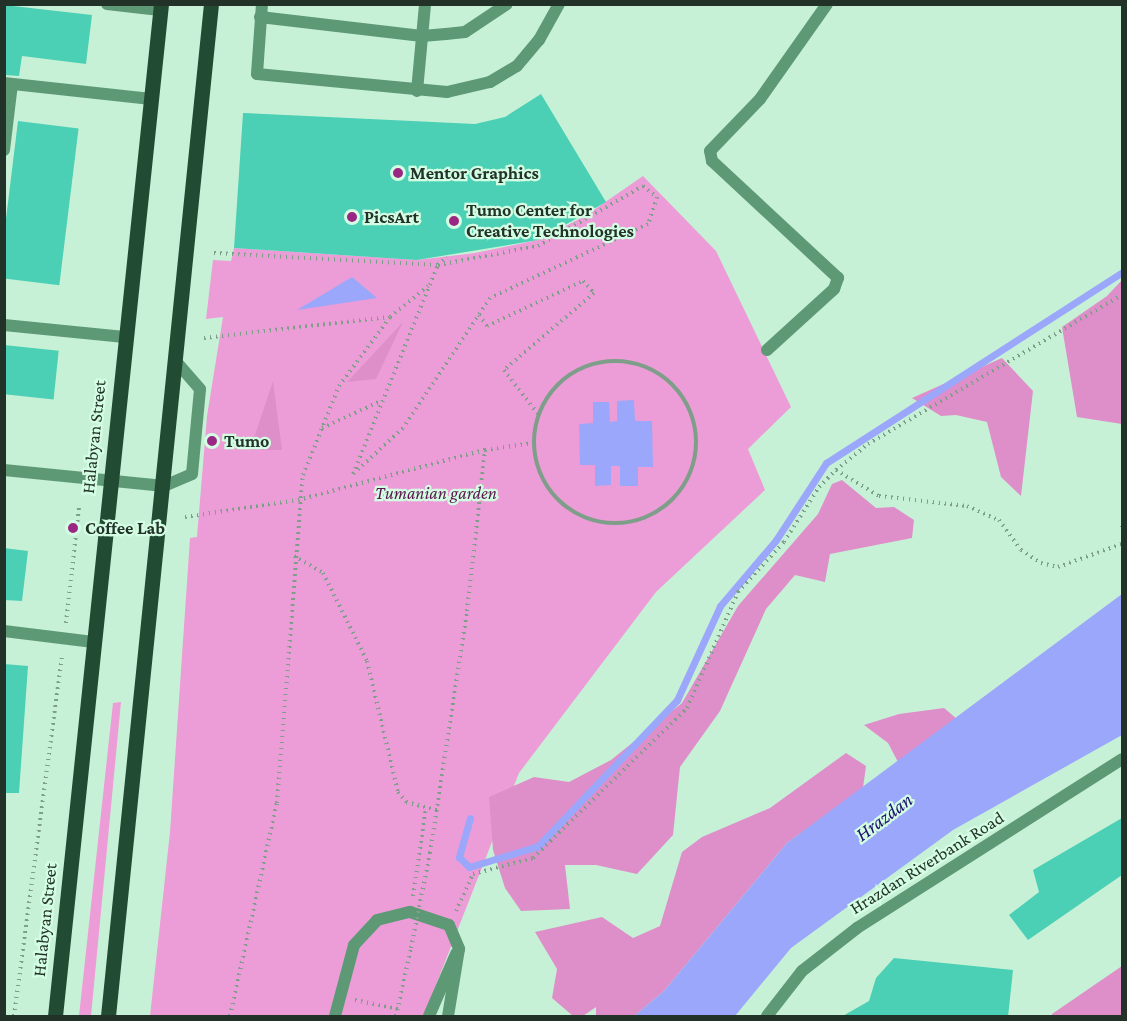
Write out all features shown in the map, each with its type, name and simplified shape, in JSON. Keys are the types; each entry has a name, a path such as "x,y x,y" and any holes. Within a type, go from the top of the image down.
{"main road":[{"path":"108,1017 164,486 211,4"},
{"name":"Halabyan Street","path":"55,1017 160,7"}],"street":[{"path":"107,4 160,7"},
{"path":"417,91 425,4"},
{"path":"507,4 465,32 422,36 261,11 257,74 417,91 465,90 490,82 517,66 539,40 559,4"},
{"path":"766,350 834,289 838,278 712,161 710,151 760,99 826,4"},
{"path":"4,150 8,83 151,99"},
{"path":"4,325 124,337"},
{"path":"4,470 164,486 192,474 200,389 176,360"},
{"path":"4,632 93,642"},
{"name":"Hrazdan Riverbank Road","path":"767,1017 802,971 857,928 1122,759"},
{"path":"335,1017 354,945 377,920 410,912 449,925 459,949 448,1017"},
{"path":"429,1017 459,949"}],"path":[{"path":"214,253 438,265 538,246 643,186 657,196 648,224 490,298 403,428 353,474 381,400 438,265 447,257"},
{"path":"479,315 486,326 583,281 594,293 504,370 538,414"},
{"path":"230,1017 277,803 298,500 303,475 339,386 390,317 430,285"},
{"path":"449,925 473,874 533,858 687,708 738,592 784,542 819,487 836,470 868,444 1122,295"},
{"path":"204,338 390,317"},
{"path":"605,361 630,362 654,371 674,387 689,408 696,432 695,458 686,482 671,502 649,516 625,524 599,522 575,514 555,498 540,477 533,443 538,414 559,383 580,368 605,361"},
{"path":"322,428 381,400"},
{"path":"185,517 298,500 485,450 533,443"},
{"path":"396,1017 438,811 485,450"},
{"path":"836,470 879,496 967,507 999,520 1021,550 1041,563 1058,567 1122,544"},
{"path":"14,1017 79,508"},
{"path":"294,556 323,573 367,661 398,792 406,802 438,811"},
{"path":"410,912 426,808"},
{"path":"339,996 398,1009"}],"green space":[{"name":"Tumanian garden","path":"643,176 716,251 791,407 748,449 765,490 656,592 519,773 434,990 433,1016 150,1016 170,832 190,538 197,537 207,416 223,317 206,319 213,260 231,261 234,248 417,260 475,253 538,240 585,216"},
{"path":"121,702 91,1016 79,1016 113,703"}],"shaded area":[{"path":"1122,280 1122,424 1077,417 1062,327 1107,296"},
{"path":"403,322 376,379 347,382"},
{"path":"1002,358 1033,391 1021,496 1001,477 987,422 956,415 941,416 912,398"},
{"path":"273,381 282,450 250,450"},
{"path":"842,480 876,508 894,507 914,520 912,538 830,554 825,582 795,575 766,609 720,711 680,767 673,835 637,874 596,865 565,865 570,909 521,911 505,888 493,850 489,797 534,777 569,782 611,760 682,703 738,606 818,514 832,484"},
{"path":"944,708 957,719 898,762 888,743 864,725 899,714"},
{"path":"846,753 866,766 863,788 787,843 664,991 634,1016 596,1016 596,1007 583,1016 573,1016 552,998 557,969 535,932 602,917 633,938 660,926 682,852 702,837 770,808"},
{"path":"1122,966 1122,1016 1052,1016 1052,1014"}],"water":[{"path":"352,277 377,298 297,310"},
{"path":"634,400 635,421 652,421 653,467 638,467 638,486 620,486 620,466 611,466 611,485 595,486 595,465 580,465 579,424 593,423 593,402 609,402 610,422 617,421 617,401"},
{"name":"Hrazdan","path":"1122,594 1122,735 953,830 791,948 735,1016 634,1016 664,991 787,843"}],"building":[{"path":"4,5 92,15 86,64 22,56 19,76 4,75"},
{"name":"Tumo Center for Creative Technologies","path":"541,94 606,202 538,240 417,260 234,248 243,113 475,124 505,117"},
{"path":"18,121 79,128 59,285 4,278 4,235"},
{"path":"4,345 59,351 54,399 4,394"},
{"path":"4,548 28,551 22,601 4,600"},
{"path":"4,664 28,666 19,793 4,793"},
{"path":"1122,818 1122,875 1028,940 1009,915 1039,892 1033,870"},
{"path":"894,958 1013,970 1008,1017 841,1017 869,1001 876,978"}],"waterway":[{"path":"470,818 459,857 469,867 538,846 677,700 720,606 776,540 826,463 1122,272"}],"place":[{"name":"Mentor Graphics","path":"398,173"},
{"name":"PicsArt","path":"352,217"},
{"name":"Tumo Center for Creative Technologies","path":"454,221"},
{"name":"Tumo","path":"212,441"},
{"name":"Coffee Lab","path":"73,528"}]}
